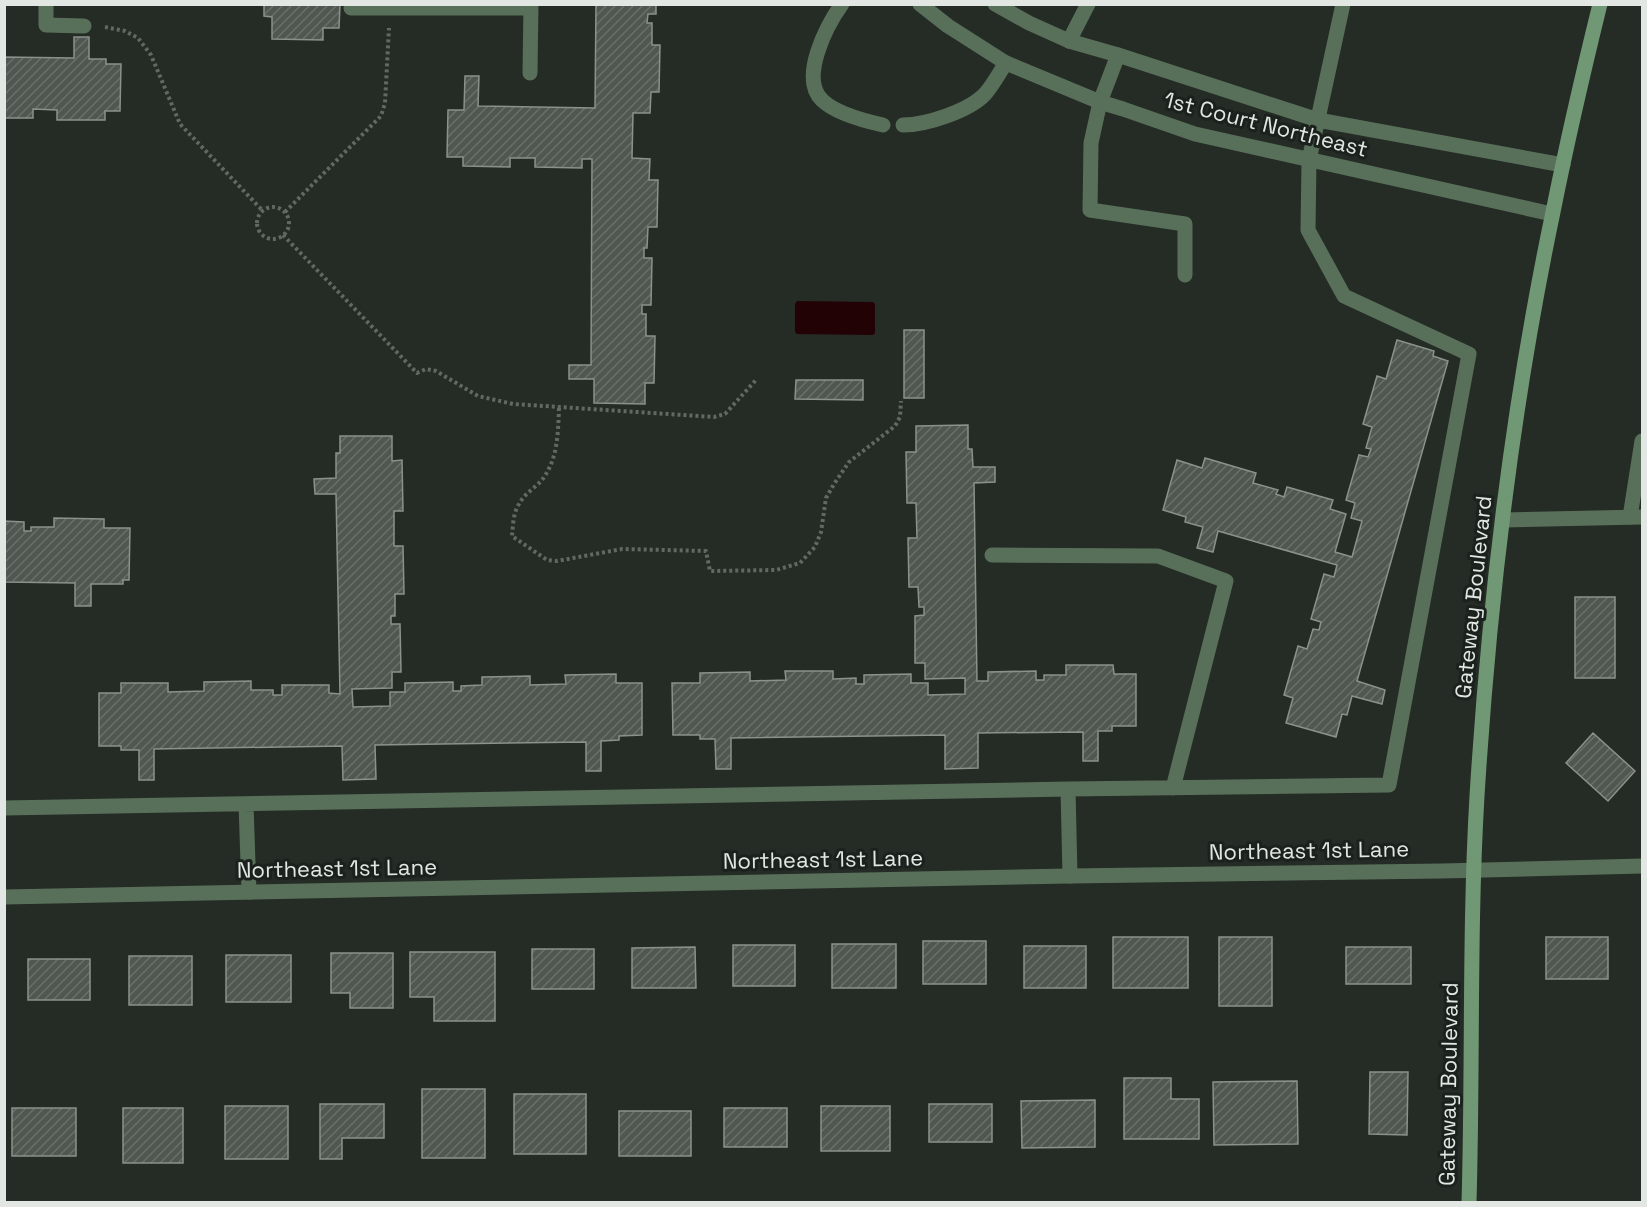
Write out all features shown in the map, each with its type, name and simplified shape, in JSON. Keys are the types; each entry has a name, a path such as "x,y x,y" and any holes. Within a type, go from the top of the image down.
{"main road":[{"name":"Gateway Boulevard","path":"1469,1203 1473,870 1485,695 1504,520 1528,347 1552,214 1600,4"}],"street":[{"path":"45,4 45,25 84,26"},
{"path":"842,4 831,20 817,56 813,74 814,89 832,108 871,123 883,125"},
{"name":"1st Court Northeast","path":"920,4 948,26 1006,63 1100,102 1195,135 1552,214"},
{"name":"1st Court Northeast","path":"995,4 1069,41 1318,120 1563,165"},
{"path":"1069,41 1088,4"},
{"path":"4,808 1389,785 1469,354 1344,296 1308,230 1309,160 1343,4"},
{"path":"351,8 531,6 530,73"},
{"path":"1118,55 1100,102 1091,143 1090,210 1185,225 1185,275"},
{"path":"903,125 938,120 974,102 985,94 1006,63"},
{"path":"1504,520 1636,517 1642,441"},
{"path":"992,555 1158,556 1226,581 1173,788"},
{"path":"1068,789 1070,876"},
{"path":"246,804 249,892"},
{"name":"Northeast 1st Lane","path":"4,897 1642,866"}],"path":[{"path":"285,212 381,117 385,103 390,22"},
{"path":"84,26 111,27 138,38 152,55 180,123 262,210"},
{"path":"274,207 285,212 289,218 289,224 283,235 272,238 261,234 257,220 262,210 274,207"},
{"path":"283,235 417,373 426,369 436,371 478,396 513,405 714,417 725,414 756,380"},
{"path":"559,408 557,444 552,462 542,479 519,504 514,518 512,536 547,560 570,560 621,549 706,551 710,571 776,570 800,563 815,547 821,532 826,498 834,484 849,462 895,426 900,417 901,400"}],"shaded area":[{"path":"797,301 873,302 875,304 875,333 873,335 797,334 795,332 795,304"}],"building":[{"path":"264,4 340,4 339,28 323,28 323,40 272,39 272,17 264,16"},
{"path":"596,4 656,4 656,14 648,14 647,23 652,23 652,45 660,45 659,92 651,92 650,113 633,113 632,158 650,159 649,180 658,180 657,227 648,227 647,248 644,248 644,258 652,258 651,305 642,305 642,314 646,314 646,336 655,336 654,383 645,383 645,404 594,403 594,379 569,379 569,365 591,365 592,159 582,159 582,168 535,167 535,158 510,158 510,167 463,166 463,157 447,157 448,110 464,110 465,76 479,76 478,106 595,108"},
{"path":"74,37 89,37 89,59 106,59 106,64 121,64 120,111 105,111 105,120 57,120 57,110 33,109 33,118 4,118 4,57 74,58"},
{"path":"904,330 924,330 924,398 904,398"},
{"path":"1397,340 1434,351 1433,356 1448,361 1357,681 1385,690 1382,704 1352,696 1347,715 1342,714 1336,737 1286,723 1293,698 1284,695 1298,646 1307,649 1313,629 1319,630 1321,622 1311,619 1324,574 1334,577 1337,565 1218,531 1213,552 1197,548 1203,527 1185,522 1186,517 1163,510 1177,460 1202,468 1205,458 1256,473 1253,483 1278,490 1276,494 1284,497 1287,487 1333,500 1330,509 1346,514 1335,552 1352,557 1362,521 1351,518 1355,503 1346,500 1359,455 1368,457 1371,449 1366,448 1372,427 1363,424 1377,376 1386,379"},
{"path":"796,380 863,380 863,400 795,399"},
{"path":"968,425 968,449 972,449 973,467 995,467 995,482 974,483 977,681 988,681 988,672 1036,671 1036,680 1044,680 1044,675 1066,675 1066,665 1113,665 1114,674 1136,674 1136,726 1112,726 1112,731 1098,731 1098,761 1083,761 1083,732 978,733 978,768 945,769 945,735 731,738 731,769 716,769 715,739 700,739 700,735 673,735 672,683 700,683 700,673 750,672 750,681 786,680 785,671 833,671 833,679 856,678 856,684 864,684 864,675 911,674 911,683 928,683 928,695 965,694 965,678 925,679 925,663 915,663 915,616 924,615 924,607 919,607 918,587 909,587 908,538 917,538 916,503 907,503 906,452 916,452 916,426"},
{"path":"340,436 392,436 392,461 402,460 403,511 394,511 394,546 403,546 404,594 395,594 395,616 391,616 391,624 400,624 401,672 392,672 392,688 352,689 353,707 390,706 390,692 405,692 405,683 453,682 453,691 461,691 461,686 482,685 482,677 530,676 530,685 566,684 565,675 616,674 616,683 642,683 642,735 619,736 619,740 601,741 601,771 586,771 586,742 375,745 376,779 343,780 342,746 154,749 154,780 139,780 139,750 121,750 121,746 99,746 99,693 121,693 121,683 168,683 168,692 204,691 204,682 251,681 251,690 273,690 273,695 282,695 282,685 329,685 329,693 340,694 336,494 315,494 314,479 336,478 336,453 340,453"},
{"path":"54,518 104,519 104,528 130,528 129,580 123,580 123,584 91,584 91,606 75,606 75,583 4,582 4,521 24,522 24,531 31,531 31,527 54,527"},
{"path":"1575,597 1615,597 1615,678 1575,678"},
{"path":"1593,733 1635,771 1608,801 1566,763"},
{"path":"1113,937 1188,937 1188,988 1113,988"},
{"path":"1219,937 1272,937 1272,1006 1219,1006"},
{"path":"1546,937 1608,937 1608,979 1546,979"},
{"path":"923,941 986,941 986,984 923,984"},
{"path":"832,944 896,944 896,988 832,988"},
{"path":"733,945 795,945 795,986 733,986"},
{"path":"1024,946 1086,946 1086,988 1024,988"},
{"path":"695,947 696,988 632,988 632,948"},
{"path":"1346,947 1411,947 1411,984 1346,984"},
{"path":"532,949 594,949 594,989 532,989"},
{"path":"410,952 495,952 495,1021 434,1021 434,997 410,997"},
{"path":"331,953 393,953 393,1008 350,1008 350,993 331,993"},
{"path":"226,955 291,955 291,1002 226,1002"},
{"path":"129,956 192,956 192,1005 129,1005"},
{"path":"28,959 90,959 90,1000 28,1000"},
{"path":"1370,1072 1408,1072 1407,1135 1369,1134"},
{"path":"1124,1078 1171,1078 1171,1099 1199,1099 1199,1139 1124,1139"},
{"path":"1297,1081 1298,1144 1214,1145 1213,1082"},
{"path":"422,1089 485,1089 485,1158 422,1158"},
{"path":"514,1094 586,1094 586,1154 514,1154"},
{"path":"1095,1100 1095,1147 1022,1148 1021,1101"},
{"path":"320,1104 384,1104 384,1138 342,1138 342,1159 320,1159"},
{"path":"929,1104 992,1104 992,1142 929,1142"},
{"path":"225,1106 288,1106 288,1159 225,1159"},
{"path":"821,1106 890,1106 890,1151 821,1151"},
{"path":"12,1108 76,1108 76,1156 12,1156"},
{"path":"123,1108 183,1108 183,1163 123,1163"},
{"path":"724,1108 787,1108 787,1147 724,1147"},
{"path":"619,1111 691,1111 691,1156 619,1156"}]}
